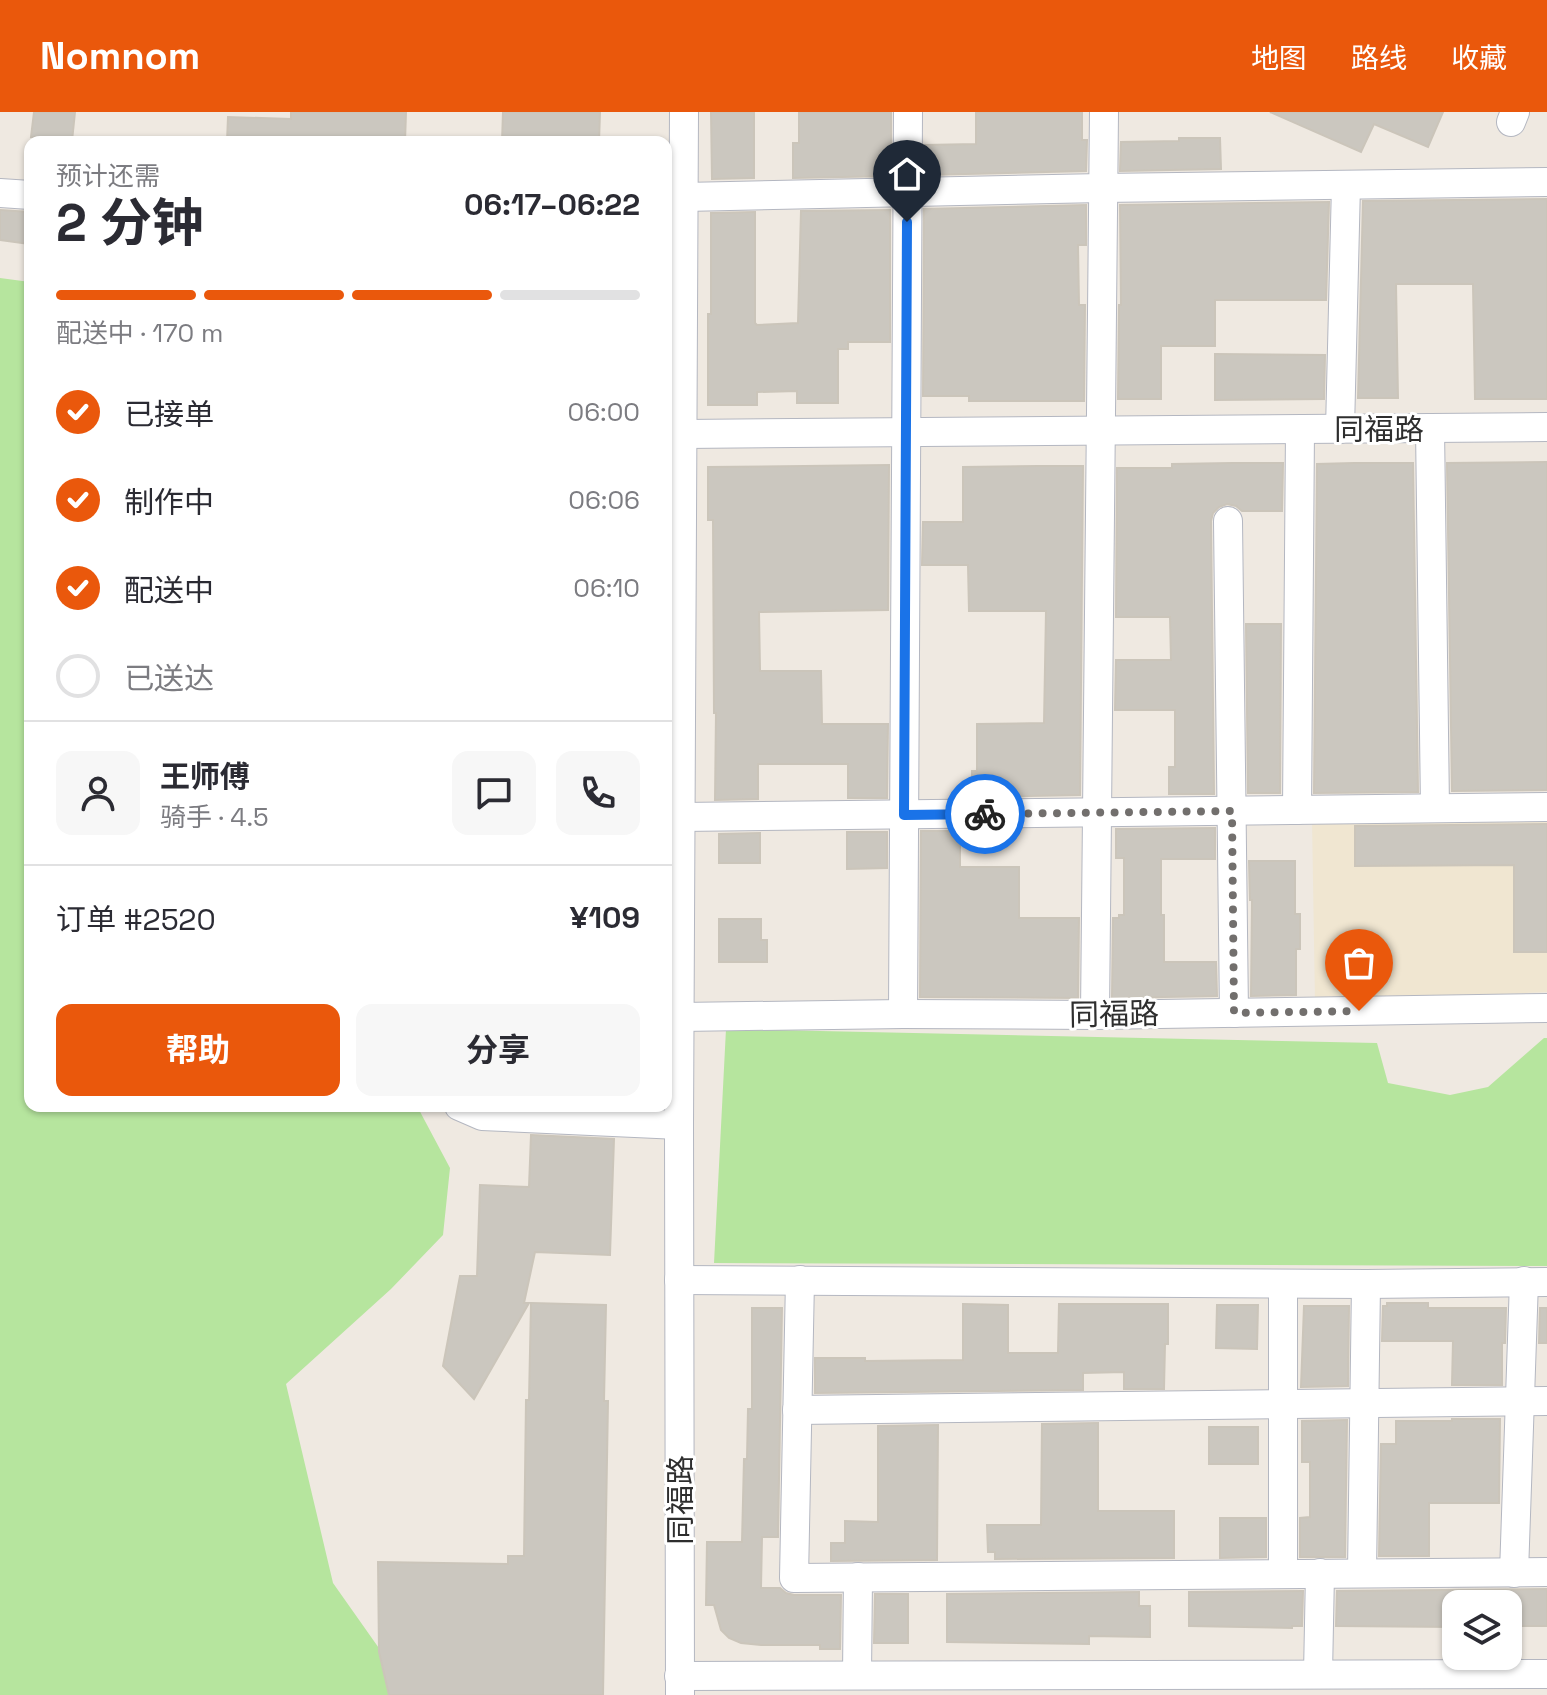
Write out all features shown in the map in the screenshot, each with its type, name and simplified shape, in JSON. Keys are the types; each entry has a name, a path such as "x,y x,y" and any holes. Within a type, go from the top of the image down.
{"street":[{"name":"同福路","path":"680,1685 679,1125 684,434 678,203 684,112"},
{"path":"903,1014 908,112"},
{"path":"1095,1015 1104,112"},
{"path":"678,203 907,192 1547,182"},
{"path":"1340,429 1346,185"},
{"path":"0,193 24,195"},
{"name":"同福路","path":"684,434 1547,427"},
{"path":"1430,428 1435,808"},
{"path":"1297,810 1300,430"},
{"path":"1228,521 1234,1013"},
{"path":"681,817 1547,807"},
{"name":"同福路","path":"680,1017 1547,1008"},
{"path":"473,1112 482,1116 679,1125"},
{"path":"679,1280 1283,1284 1536,1282 1533,1401 1514,1573"},
{"path":"800,1280 794,1578 1547,1572"},
{"path":"1283,1284 1283,1573"},
{"path":"1362,1573 1366,1284"},
{"path":"797,1410 1533,1401"},
{"path":"1318,1674 1320,1573"},
{"path":"857,1675 858,1577"},
{"path":"680,1685 857,1675 1547,1674"}],"shaded area":[{"path":"1547,817 1547,992 1315,1002 1312,820"}],"green space":[{"path":"0,278 24,281 24,1112 420,1112 450,1168 443,1235 391,1289 286,1384 333,1583 412,1695 0,1695"},
{"path":"726,1029 1377,1043 1388,1083 1450,1095 1488,1087 1547,1038 1547,1266 714,1263"}],"building":[{"path":"34,112 75,112 73,136 31,136"},
{"path":"291,112 406,112 405,136 227,136 228,117 291,119"},
{"path":"503,112 600,112 599,136 502,136"},
{"path":"711,112 754,112 754,178 712,179"},
{"path":"799,112 891,112 891,176 793,178 793,143 799,143"},
{"path":"976,112 1082,112 1082,140 1087,140 1086,171 925,175 925,145 976,144"},
{"path":"1270,112 1443,112 1428,147 1374,124 1361,152"},
{"path":"1179,138 1220,138 1221,169 1120,171 1121,142 1179,141"},
{"path":"1547,199 1547,399 1475,399 1473,284 1396,284 1398,398 1358,398 1363,201"},
{"path":"1329,202 1326,300 1215,300 1215,346 1161,346 1161,399 1118,399 1120,205"},
{"path":"1086,205 1086,245 1078,245 1079,305 1085,305 1084,401 969,401 969,396 923,396 924,209"},
{"path":"0,210 24,212 24,243 0,240"},
{"path":"890,210 890,342 848,342 848,349 838,349 838,403 797,403 797,391 757,392 757,405 708,405 711,213 755,212 757,325 798,323 801,211"},
{"path":"1215,354 1325,355 1324,399 1215,400"},
{"path":"1547,462 1547,790 1452,791 1447,463"},
{"path":"1283,463 1282,511 1242,511 1227,504 1213,513 1214,794 1169,794 1169,767 1175,767 1175,710 1115,710 1116,660 1171,660 1170,617 1116,617 1117,468"},
{"path":"1413,463 1418,792 1314,793 1317,464"},
{"path":"889,465 888,610 759,612 760,671 821,671 822,724 888,724 887,798 848,798 848,764 758,764 758,799 715,800 713,520 708,520 708,467"},
{"path":"1083,466 1080,795 972,797 972,771 977,771 977,724 1044,723 1046,611 969,611 968,565 922,565 923,522 963,522 963,467"},
{"path":"1246,624 1281,624 1280,793 1248,793"},
{"path":"1547,824 1547,952 1514,952 1514,865 1355,866 1355,826"},
{"path":"1215,828 1215,859 1161,859 1161,915 1164,915 1164,962 1216,962 1217,996 1112,998 1113,918 1124,915 1124,858 1116,858 1116,829"},
{"path":"921,831 960,831 960,867 1019,867 1019,918 1079,918 1078,998 920,997"},
{"path":"847,832 887,832 887,868 847,869"},
{"path":"760,833 760,863 719,863 719,834"},
{"path":"1249,861 1295,861 1295,914 1300,914 1296,995 1251,996 1252,900"},
{"path":"719,919 761,919 761,940 767,940 767,962 719,962"},
{"path":"531,1135 614,1139 610,1255 535,1252 524,1303 529,1303 474,1399 443,1366 460,1276 477,1276 480,1185 529,1187"},
{"path":"531,1303 606,1305 604,1401 608,1401 603,1695 389,1695 379,1652 378,1562 508,1564 508,1556 524,1556"},
{"path":"1387,1303 1428,1303 1428,1308 1506,1308 1502,1385 1452,1385 1453,1341 1382,1341 1383,1306"},
{"path":"963,1304 1008,1305 1008,1353 1058,1353 1059,1304 1168,1304 1164,1389 1124,1389 1124,1372 1083,1373 1083,1390 815,1393 815,1358 963,1360"},
{"path":"1217,1305 1258,1305 1257,1349 1216,1348"},
{"path":"1304,1306 1349,1306 1348,1386 1301,1387"},
{"path":"752,1308 782,1308 778,1537 762,1537 761,1588 780,1588 794,1595 841,1595 840,1649 820,1649 820,1645 741,1643 721,1630 714,1605 706,1605 707,1542 742,1542 744,1459 747,1459 748,1409 752,1409"},
{"path":"1540,1308 1547,1308 1547,1343 1539,1343"},
{"path":"1500,1419 1499,1503 1429,1503 1429,1556 1379,1556 1381,1444 1396,1444 1396,1421"},
{"path":"1347,1420 1345,1557 1300,1557 1300,1518 1310,1517 1310,1462 1302,1462 1302,1421"},
{"path":"1098,1423 1098,1511 1174,1511 1174,1558 995,1559 995,1552 988,1552 987,1525 1041,1525 1042,1424"},
{"path":"938,1425 937,1560 831,1561 831,1543 845,1543 845,1521 878,1522 878,1426"},
{"path":"1209,1427 1258,1427 1258,1464 1209,1464"},
{"path":"1220,1518 1266,1518 1266,1557 1220,1558"},
{"path":"1547,1589 1547,1626 1522,1626 1522,1590 1442,1590"},
{"path":"1442,1590 1442,1627 1336,1626 1337,1591"},
{"path":"1303,1591 1302,1626 1189,1626 1189,1592"},
{"path":"1139,1592 1139,1606 1150,1606 1150,1637 1089,1636 1089,1644 947,1642 947,1594"},
{"path":"875,1594 908,1594 908,1643 874,1643"}],"way so far":[{"path":"985,814 1232,811 1234,1013 1359,1011"}],"route":[{"path":"907,222 904,815 985,814"}]}
